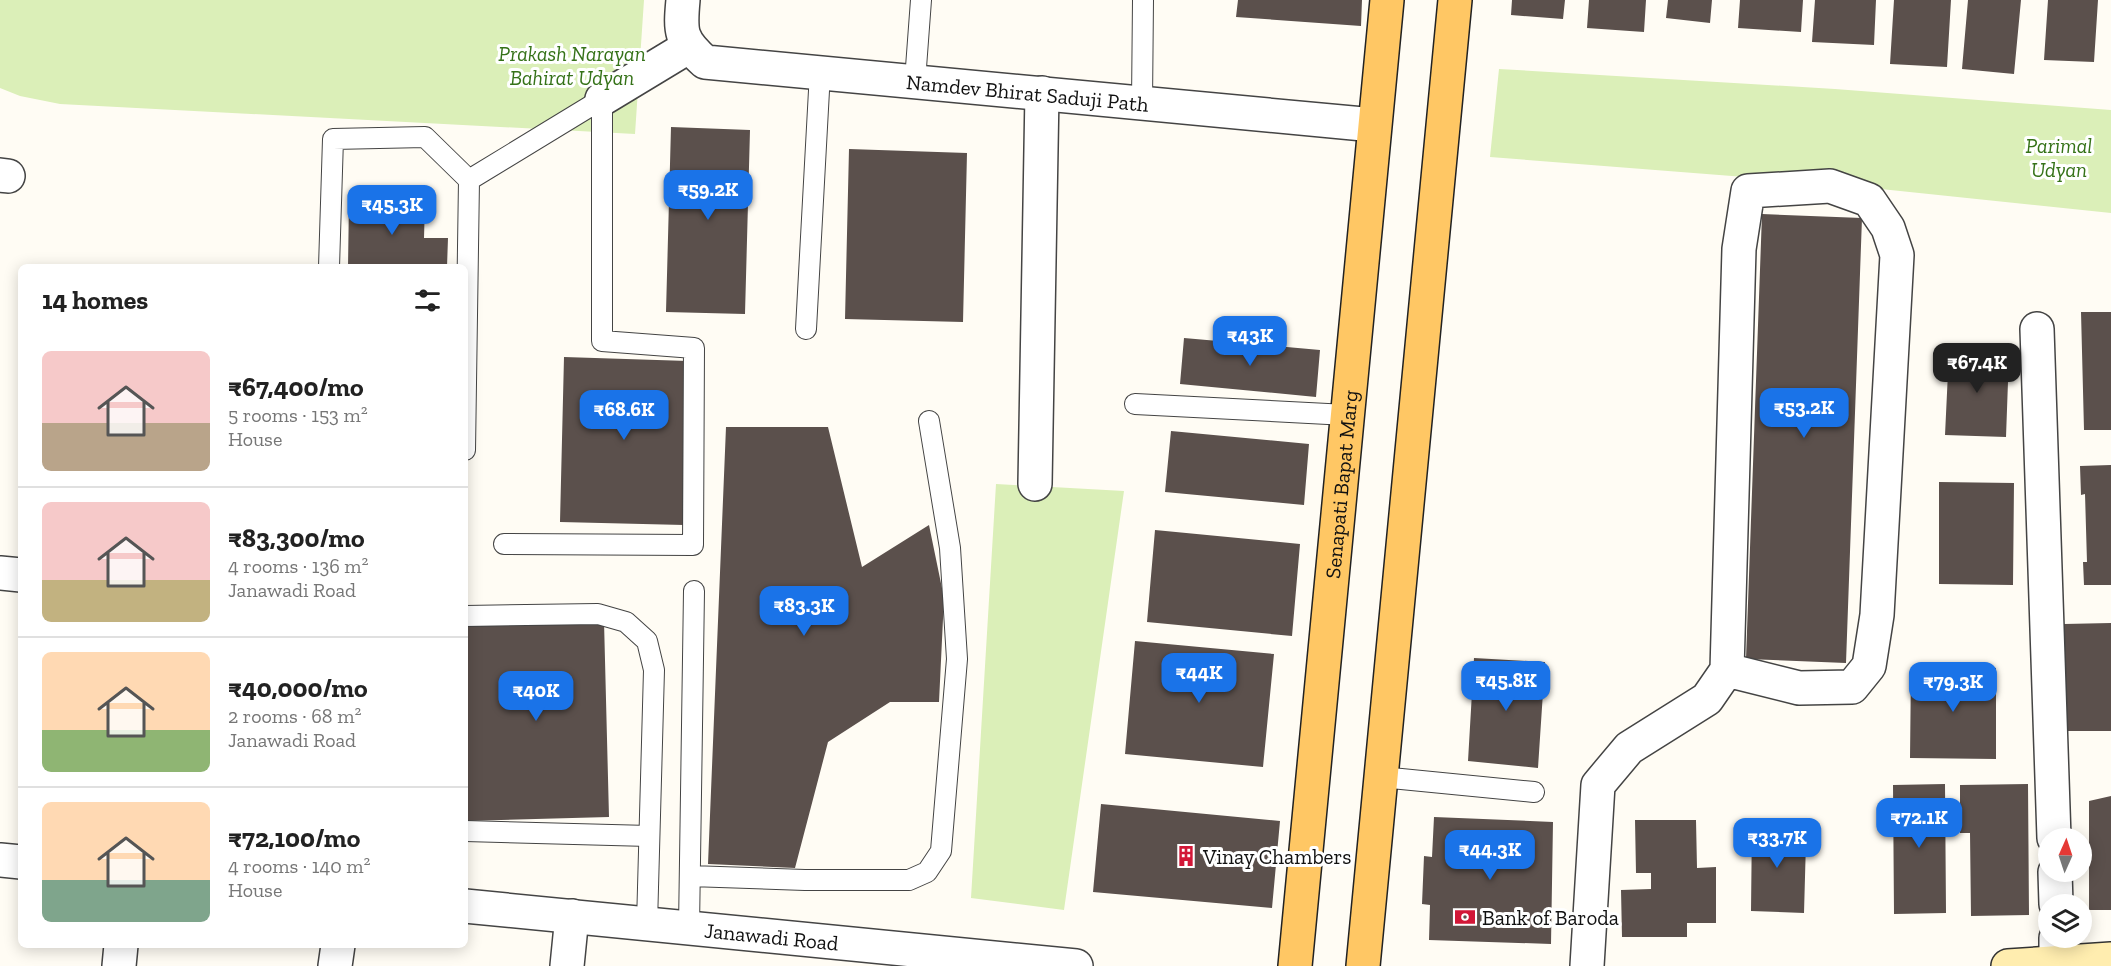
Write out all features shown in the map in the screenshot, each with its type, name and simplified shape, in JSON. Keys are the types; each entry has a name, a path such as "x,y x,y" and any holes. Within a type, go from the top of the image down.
{"main road":[{"name":"Senapati Bapat Marg","path":"1295,966 1387,0"},
{"path":"1363,966 1455,0"},
{"path":"2034,959 2111,959"}],"street":[{"path":"602,99 688,47 681,24 683,0"},
{"name":"Namdev Bhirat Saduji Path","path":"688,47 705,62 1374,125"},
{"path":"1035,483 1042,93"},
{"path":"1587,966 1598,785 1629,748 1707,699 1727,670 1739,249 1748,191 1830,186 1869,200 1888,228 1897,255 1877,615 1869,666 1852,687 1799,688 1727,670"},
{"path":"2037,329 2054,828"},
{"path":"0,573 18,575"},
{"path":"0,860 18,862"},
{"name":"Janawadi Road","path":"468,906 1076,966"},
{"path":"567,966 572,916"},
{"path":"119,966 121,948"},
{"path":"336,966 338,948"}],"lane":[{"path":"915,81 921,0"},
{"path":"1142,102 1143,0"},
{"path":"806,329 820,72"},
{"path":"469,180 602,99"},
{"path":"504,544 693,545 694,348 602,341 602,99"},
{"path":"329,264 333,139 425,137 469,180 468,264"},
{"path":"1135,404 1347,415"},
{"path":"690,876 805,880 909,880 927,872 941,851 957,659 950,548 929,422"},
{"path":"689,928 694,591"},
{"path":"468,616 598,614 626,622 647,641 654,670 646,924"},
{"path":"1381,777 1534,792"},
{"path":"468,831 649,836"}],"green space":[{"name":"Prakash Narayan Bahirat Udyan","path":"0,0 644,0 635,134 60,104 20,96 0,88"},
{"name":"Parimal Udyan","path":"1499,69 1835,89 2111,110 2111,213 1833,184 1490,157"},
{"path":"996,484 1124,491 1064,910 971,898"}],"building":[{"path":"1238,0 1362,0 1361,26 1236,17"},
{"path":"1512,0 1565,0 1563,19 1511,15"},
{"path":"1589,0 1646,0 1644,32 1587,28"},
{"path":"1668,0 1712,0 1710,23 1666,18"},
{"path":"1740,0 1803,0 1801,32 1738,28"},
{"path":"1815,0 1876,0 1874,45 1812,42"},
{"path":"1894,0 1951,0 1947,67 1890,64"},
{"path":"1968,0 2021,0 2014,74 1962,69"},
{"path":"2048,0 2098,0 2094,62 2044,60"},
{"path":"671,127 750,130 745,314 666,312"},
{"path":"849,149 967,153 963,322 845,319"},
{"path":"349,200 425,202 424,238 448,238 447,264 348,264"},
{"path":"1762,214 1862,218 1846,663 1746,659"},
{"path":"2081,312 2111,312 2111,430 2084,430"},
{"path":"1184,338 1320,350 1316,397 1180,384"},
{"path":"1949,351 2009,354 2006,437 1945,435"},
{"path":"564,357 688,361 684,525 560,522"},
{"path":"726,427 828,427 862,567 929,525 944,598 939,702 890,702 828,742 795,868 708,864"},
{"path":"1171,431 1309,444 1304,505 1165,492"},
{"path":"2111,465 2111,585 2084,585 2083,562 2087,562 2085,494 2081,495 2080,466"},
{"path":"1939,482 2014,483 2013,585 1939,584"},
{"path":"1155,530 1300,544 1292,636 1147,622"},
{"path":"604,621 609,817 468,821 468,625"},
{"path":"2111,623 2111,731 2065,731 2064,624"},
{"path":"1135,641 1274,654 1263,767 1125,754"},
{"path":"1474,658 1545,662 1538,768 1468,761"},
{"path":"1911,667 1996,668 1996,759 1910,758"},
{"path":"1945,784 1946,913 1894,914 1893,785"},
{"path":"2028,784 2029,915 1971,916 1970,833 1960,833 1960,785"},
{"path":"2111,796 2111,910 2092,910 2092,894 2089,894 2089,882 2092,882 2092,828 2089,828 2089,801"},
{"name":"Vinay Chambers","path":"1101,804 1280,821 1272,908 1093,892"},
{"path":"1434,817 1553,822 1551,944 1429,940 1430,905 1422,904 1424,856 1432,857"},
{"path":"1635,820 1696,820 1697,868 1716,867 1716,923 1687,923 1687,937 1622,937 1621,890 1651,889 1651,873 1636,873"},
{"path":"1752,821 1788,822 1787,841 1806,841 1804,913 1751,911"}],"place":[{"name":"Vinay Chambers","path":"1186,856"},
{"name":"Bank of Baroda","path":"1465,917"}]}
